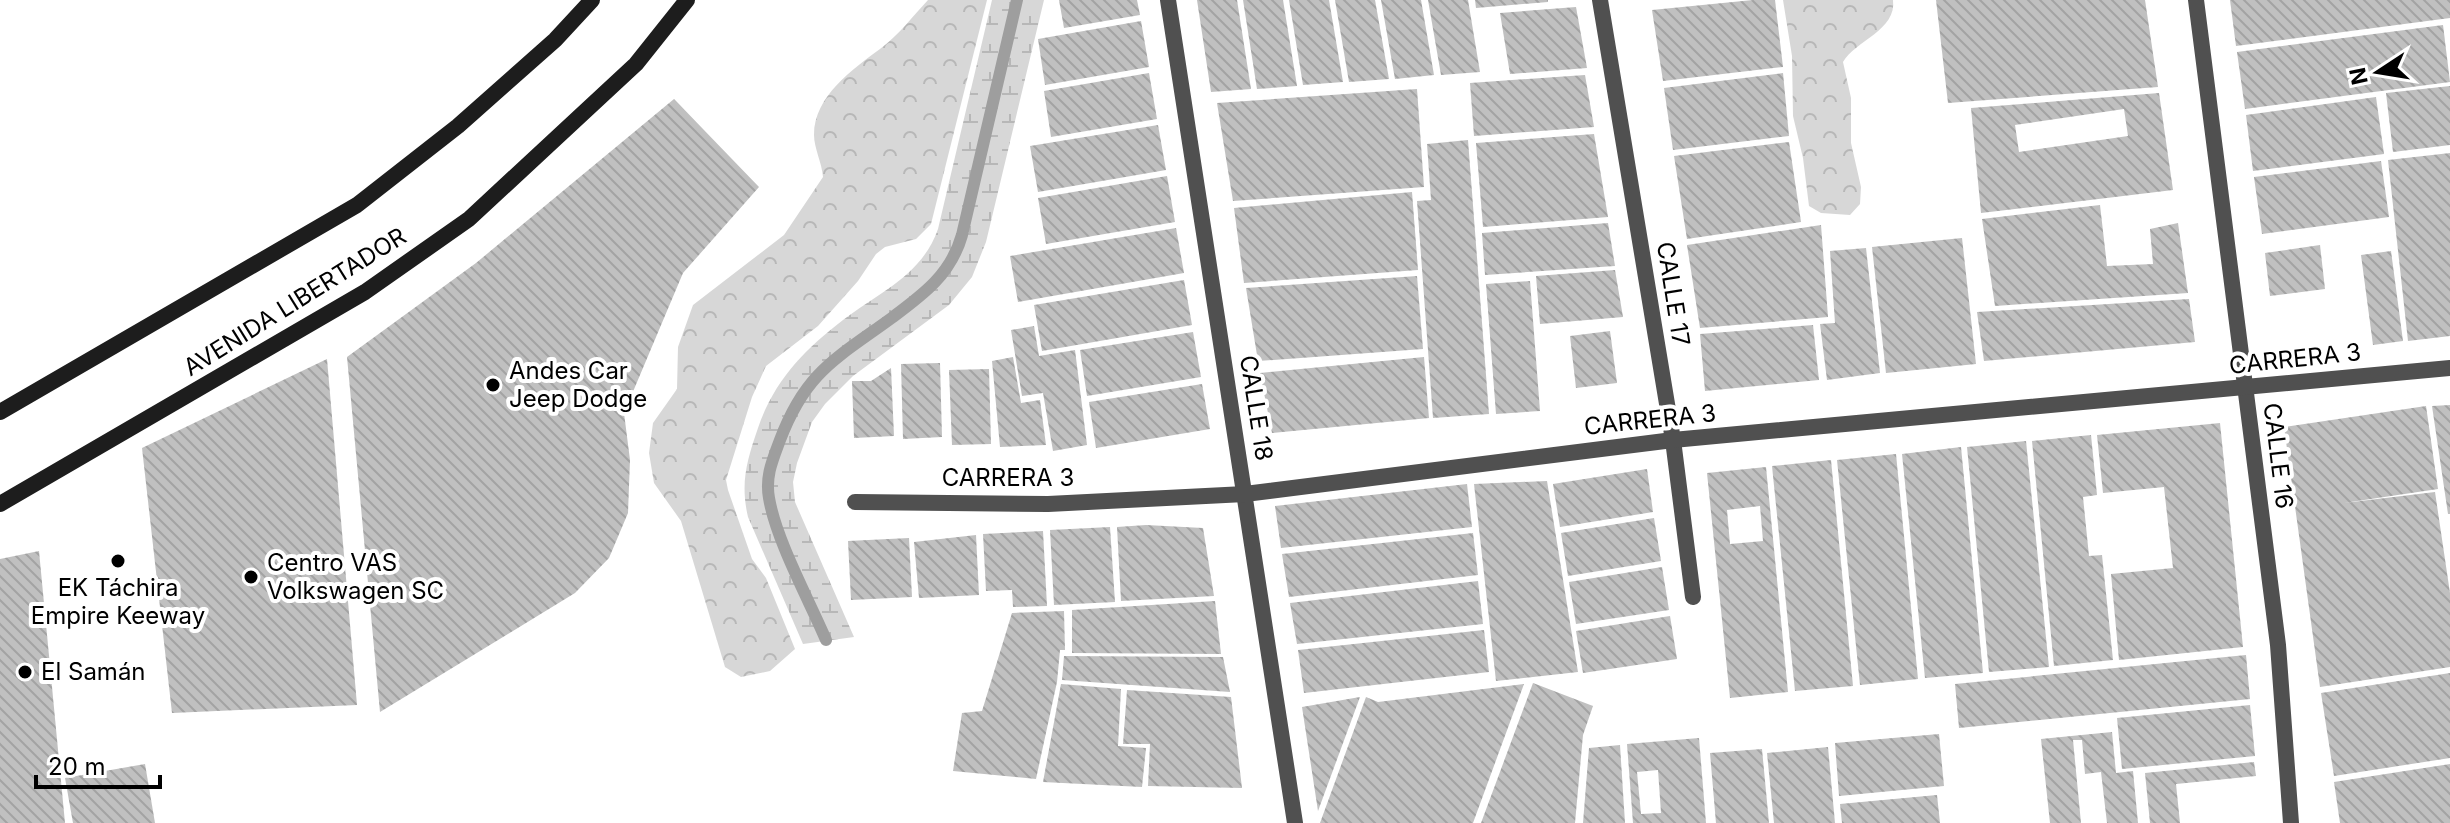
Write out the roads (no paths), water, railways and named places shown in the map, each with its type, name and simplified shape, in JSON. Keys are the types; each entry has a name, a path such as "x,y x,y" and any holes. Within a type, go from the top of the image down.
{"main road":[{"name":"AVENIDA LIBERTADOR","path":"0,412 357,205 458,126 555,40 592,0"},
{"name":"AVENIDA LIBERTADOR","path":"0,504 365,292 469,219 636,64 687,0"}],"street":[{"name":"CALLE 18","path":"1168,0 1295,823"},
{"name":"CALLE 17","path":"1600,0 1673,440 1693,597"},
{"name":"CALLE 16","path":"2196,0 2278,645 2291,823"},
{"name":"CARRERA 3","path":"855,502 1048,504 1245,494 1673,440 2450,368"}],"waterway":[{"path":"826,640 773,515 768,490 772,461 790,417 812,382 839,356 926,291 951,261 962,235 1017,0"}],"place":[{"name":"Andes Car Jeep Dodge","path":"493,385"},
{"name":"EK Táchira Empire Keeway","path":"118,561"},
{"name":"Centro VAS Volkswagen SC","path":"251,577"},
{"name":"El Samán","path":"25,672"}]}
